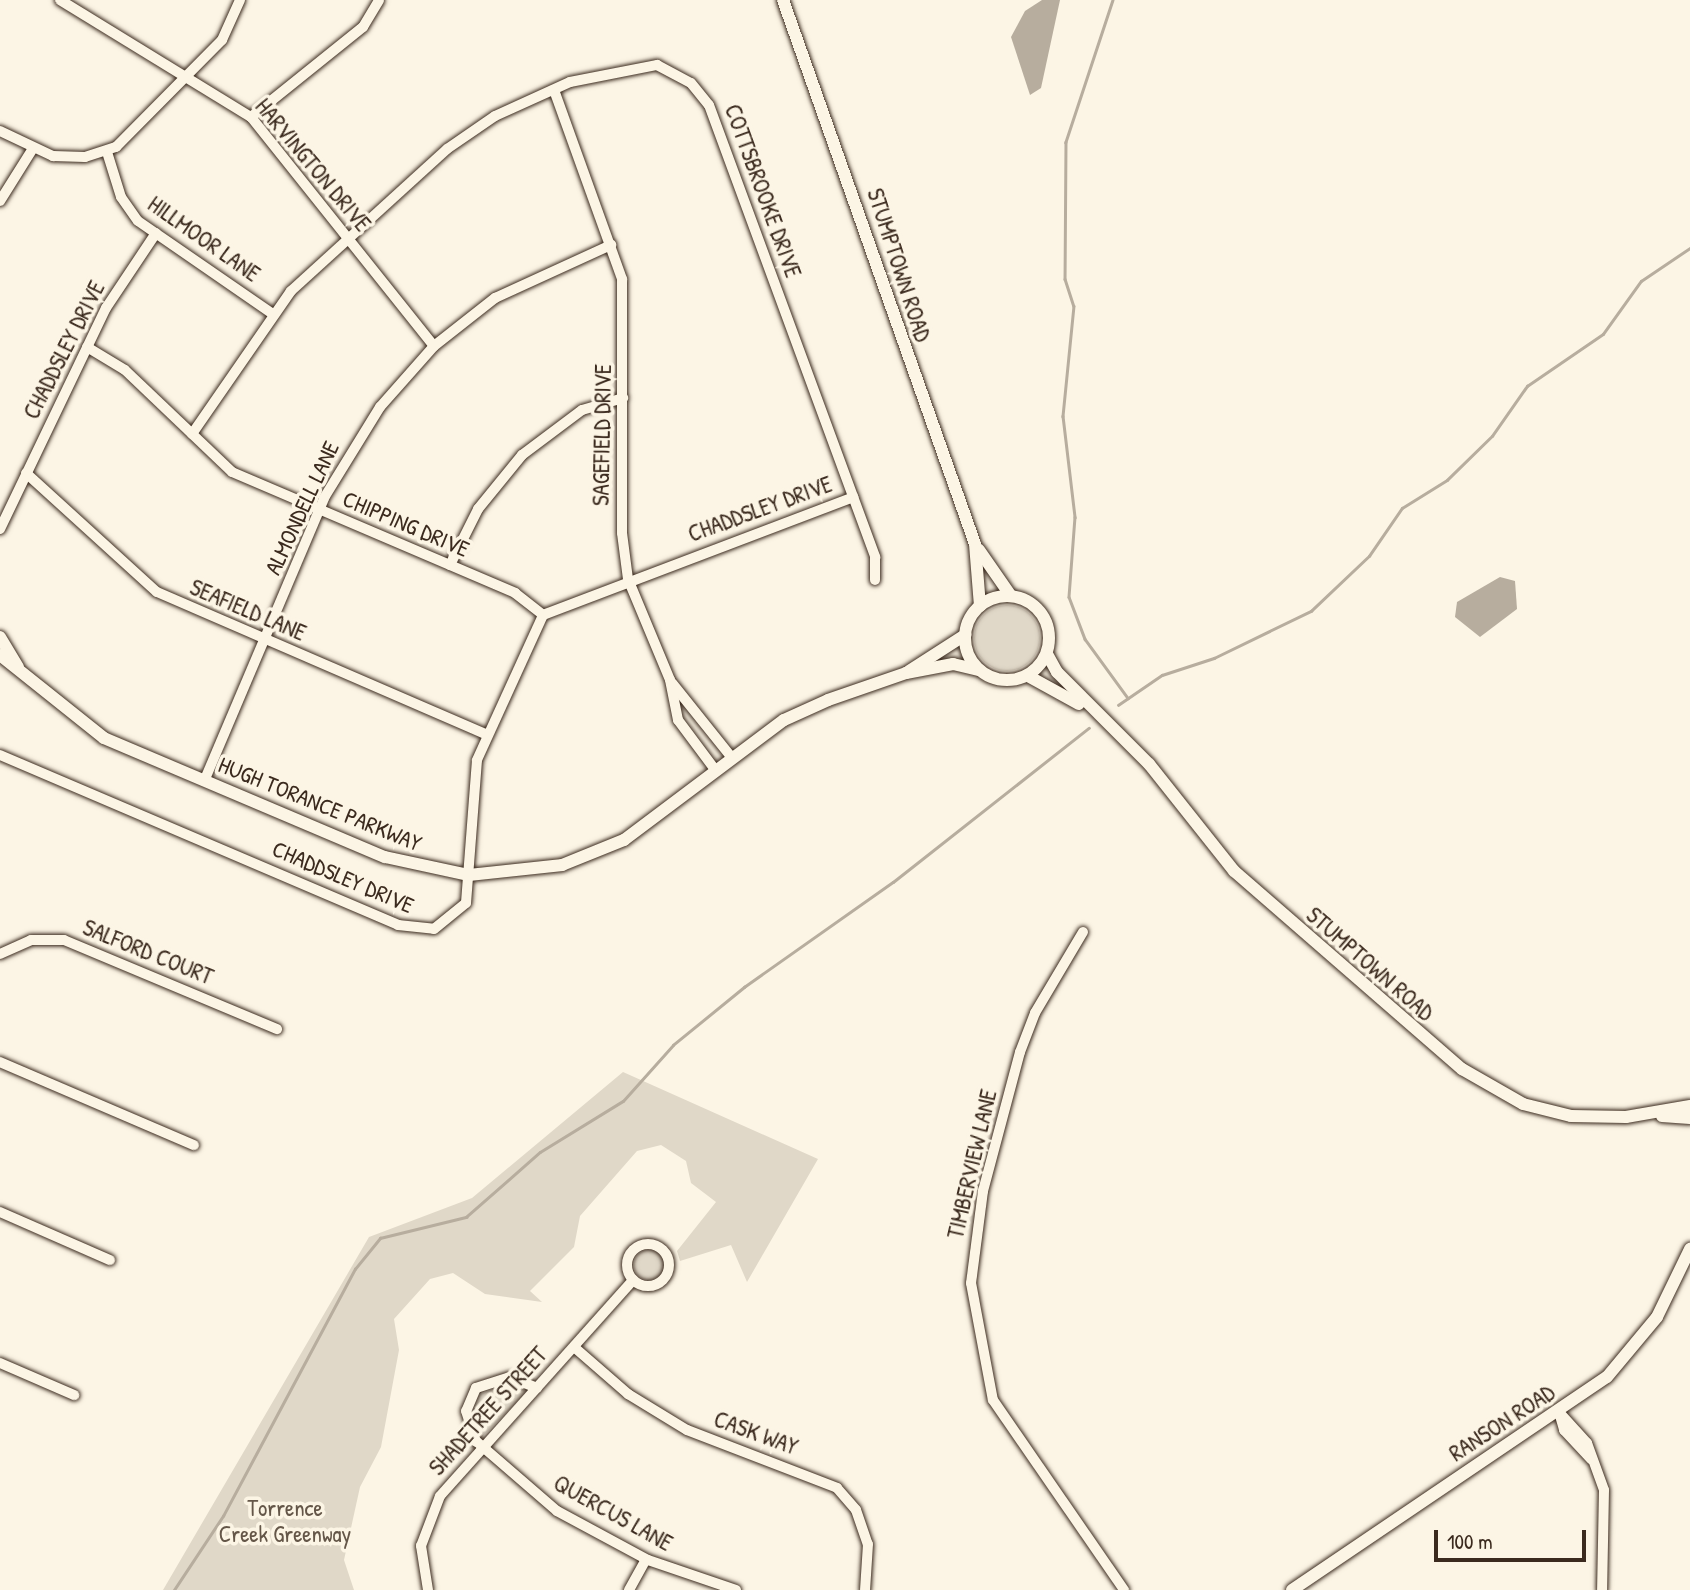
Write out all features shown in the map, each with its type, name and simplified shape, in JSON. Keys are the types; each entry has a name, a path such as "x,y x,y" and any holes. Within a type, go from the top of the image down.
{"street":[{"name":"HARVINGTON DRIVE","path":"60,0 251,117 434,345"},
{"path":"0,131 32,150 66,158 107,152 127,140 222,40 240,0"},
{"path":"251,117 363,27 379,0"},
{"name":"STUMPTOWN ROAD","path":"783,0 975,544 980,606"},
{"name":"COTTSBROOKE DRIVE","path":"192,434 273,314 346,237 471,131 554,90 648,64 680,75 701,92 875,557 874,580"},
{"name":"SAGEFIELD DRIVE","path":"554,90 611,245 624,299 628,579 670,680 678,720 716,771"},
{"path":"0,201 32,150"},
{"name":"HILLMOOR LANE","path":"107,152 129,211 156,233 273,314"},
{"name":"CHADDSLEY DRIVE","path":"0,529 87,346 156,233"},
{"name":"ALMONDELL LANE","path":"205,779 319,510 380,407 434,345 495,298 611,245"},
{"name":"CHIPPING DRIVE","path":"87,346 125,370 232,472 525,597 543,615"},
{"path":"450,565 478,509 522,455 582,410 624,398"},
{"name":"SEAFIELD LANE","path":"26,474 157,592 486,735"},
{"name":"CHADDSLEY DRIVE","path":"0,755 410,929 434,929 458,915 469,875 475,771 486,735 543,615 628,579 853,497"},
{"name":"STUMPTOWN ROAD","path":"975,544 1011,596"},
{"path":"1011,596 1044,616 1047,654 1028,676 998,680 979,670 965,635 980,606 1011,596"},
{"name":"HUGH TORANCE PARKWAY","path":"906,673 965,635"},
{"name":"HUGH TORANCE PARKWAY","path":"0,637 19,667"},
{"name":"STUMPTOWN ROAD","path":"1047,654 1092,710 1149,764 1247,885 1462,1069 1507,1097 1555,1114 1651,1114 1690,1106"},
{"name":"HUGH TORANCE PARKWAY","path":"0,655 19,667 81,724 385,858 469,875 527,872 594,854 656,820 732,758 802,711 906,673 953,664 979,670"},
{"name":"STUMPTOWN ROAD","path":"1028,676 1092,710"},
{"path":"670,680 732,758"},
{"name":"TIMBERVIEW LANE","path":"1083,932 1041,1001 1020,1052 983,1191 971,1283 993,1400 1124,1590"},
{"name":"SALFORD COURT","path":"0,954 31,940 64,940 277,1029"},
{"path":"0,1062 194,1145"},
{"path":"1651,1114 1690,1118"},
{"path":"0,1212 110,1260"},
{"name":"RANSON ROAD","path":"1292,1590 1559,1412 1629,1354 1688,1265 1690,1249"},
{"name":"SHADETREE STREET","path":"428,1590 420,1562 428,1519 484,1447 633,1280"},
{"name":"CASK WAY","path":"574,1347 628,1394 687,1430 837,1488 856,1510 868,1544 865,1590"},
{"path":"0,1363 75,1395"},
{"path":"484,1447 467,1421 476,1388 510,1377 537,1388"},
{"path":"1559,1412 1574,1423 1591,1459 1606,1505 1602,1590"},
{"name":"QUERCUS LANE","path":"484,1447 557,1511 646,1559 736,1590"},
{"path":"629,1590 646,1559"}],"green space":[{"path":"1001,605 1013,605 1025,610 1035,620 1040,638 1038,651 1025,666 1013,671 1001,671 989,666 979,656 974,644 974,632 979,620 989,610"},
{"name":"Torrence Creek Greenway","path":"623,1072 818,1159 747,1282 731,1245 680,1261 677,1251 716,1202 691,1183 686,1161 661,1145 637,1151 580,1216 574,1247 530,1291 542,1302 485,1294 453,1273 430,1279 394,1319 399,1350 381,1447 360,1487 344,1560 354,1590 163,1590 369,1237 472,1198"},
{"path":"649,1250 660,1254 664,1265 660,1276 649,1280 638,1276 634,1265 638,1254"},
{"path":"510,1381 523,1386 525,1394 481,1438 471,1415 477,1396"}],"shaded area":[{"path":"1042,0 1060,0 1041,88 1030,95 1011,37 1025,11"},
{"path":"1500,577 1515,581 1517,609 1480,637 1455,617 1457,602"}],"waterway":[{"path":"1113,0 1066,142 1065,279 1074,306 1063,416 1075,517 1069,597 1085,639 1128,698"},
{"path":"1118,705 1162,675 1214,658 1311,611 1369,556 1402,508 1447,480 1492,436 1527,386 1603,334 1641,281 1690,248"},
{"path":"174,1590 223,1516 355,1269 380,1238 466,1217 540,1152 623,1101 673,1045 744,987 893,882 1089,728"}]}
